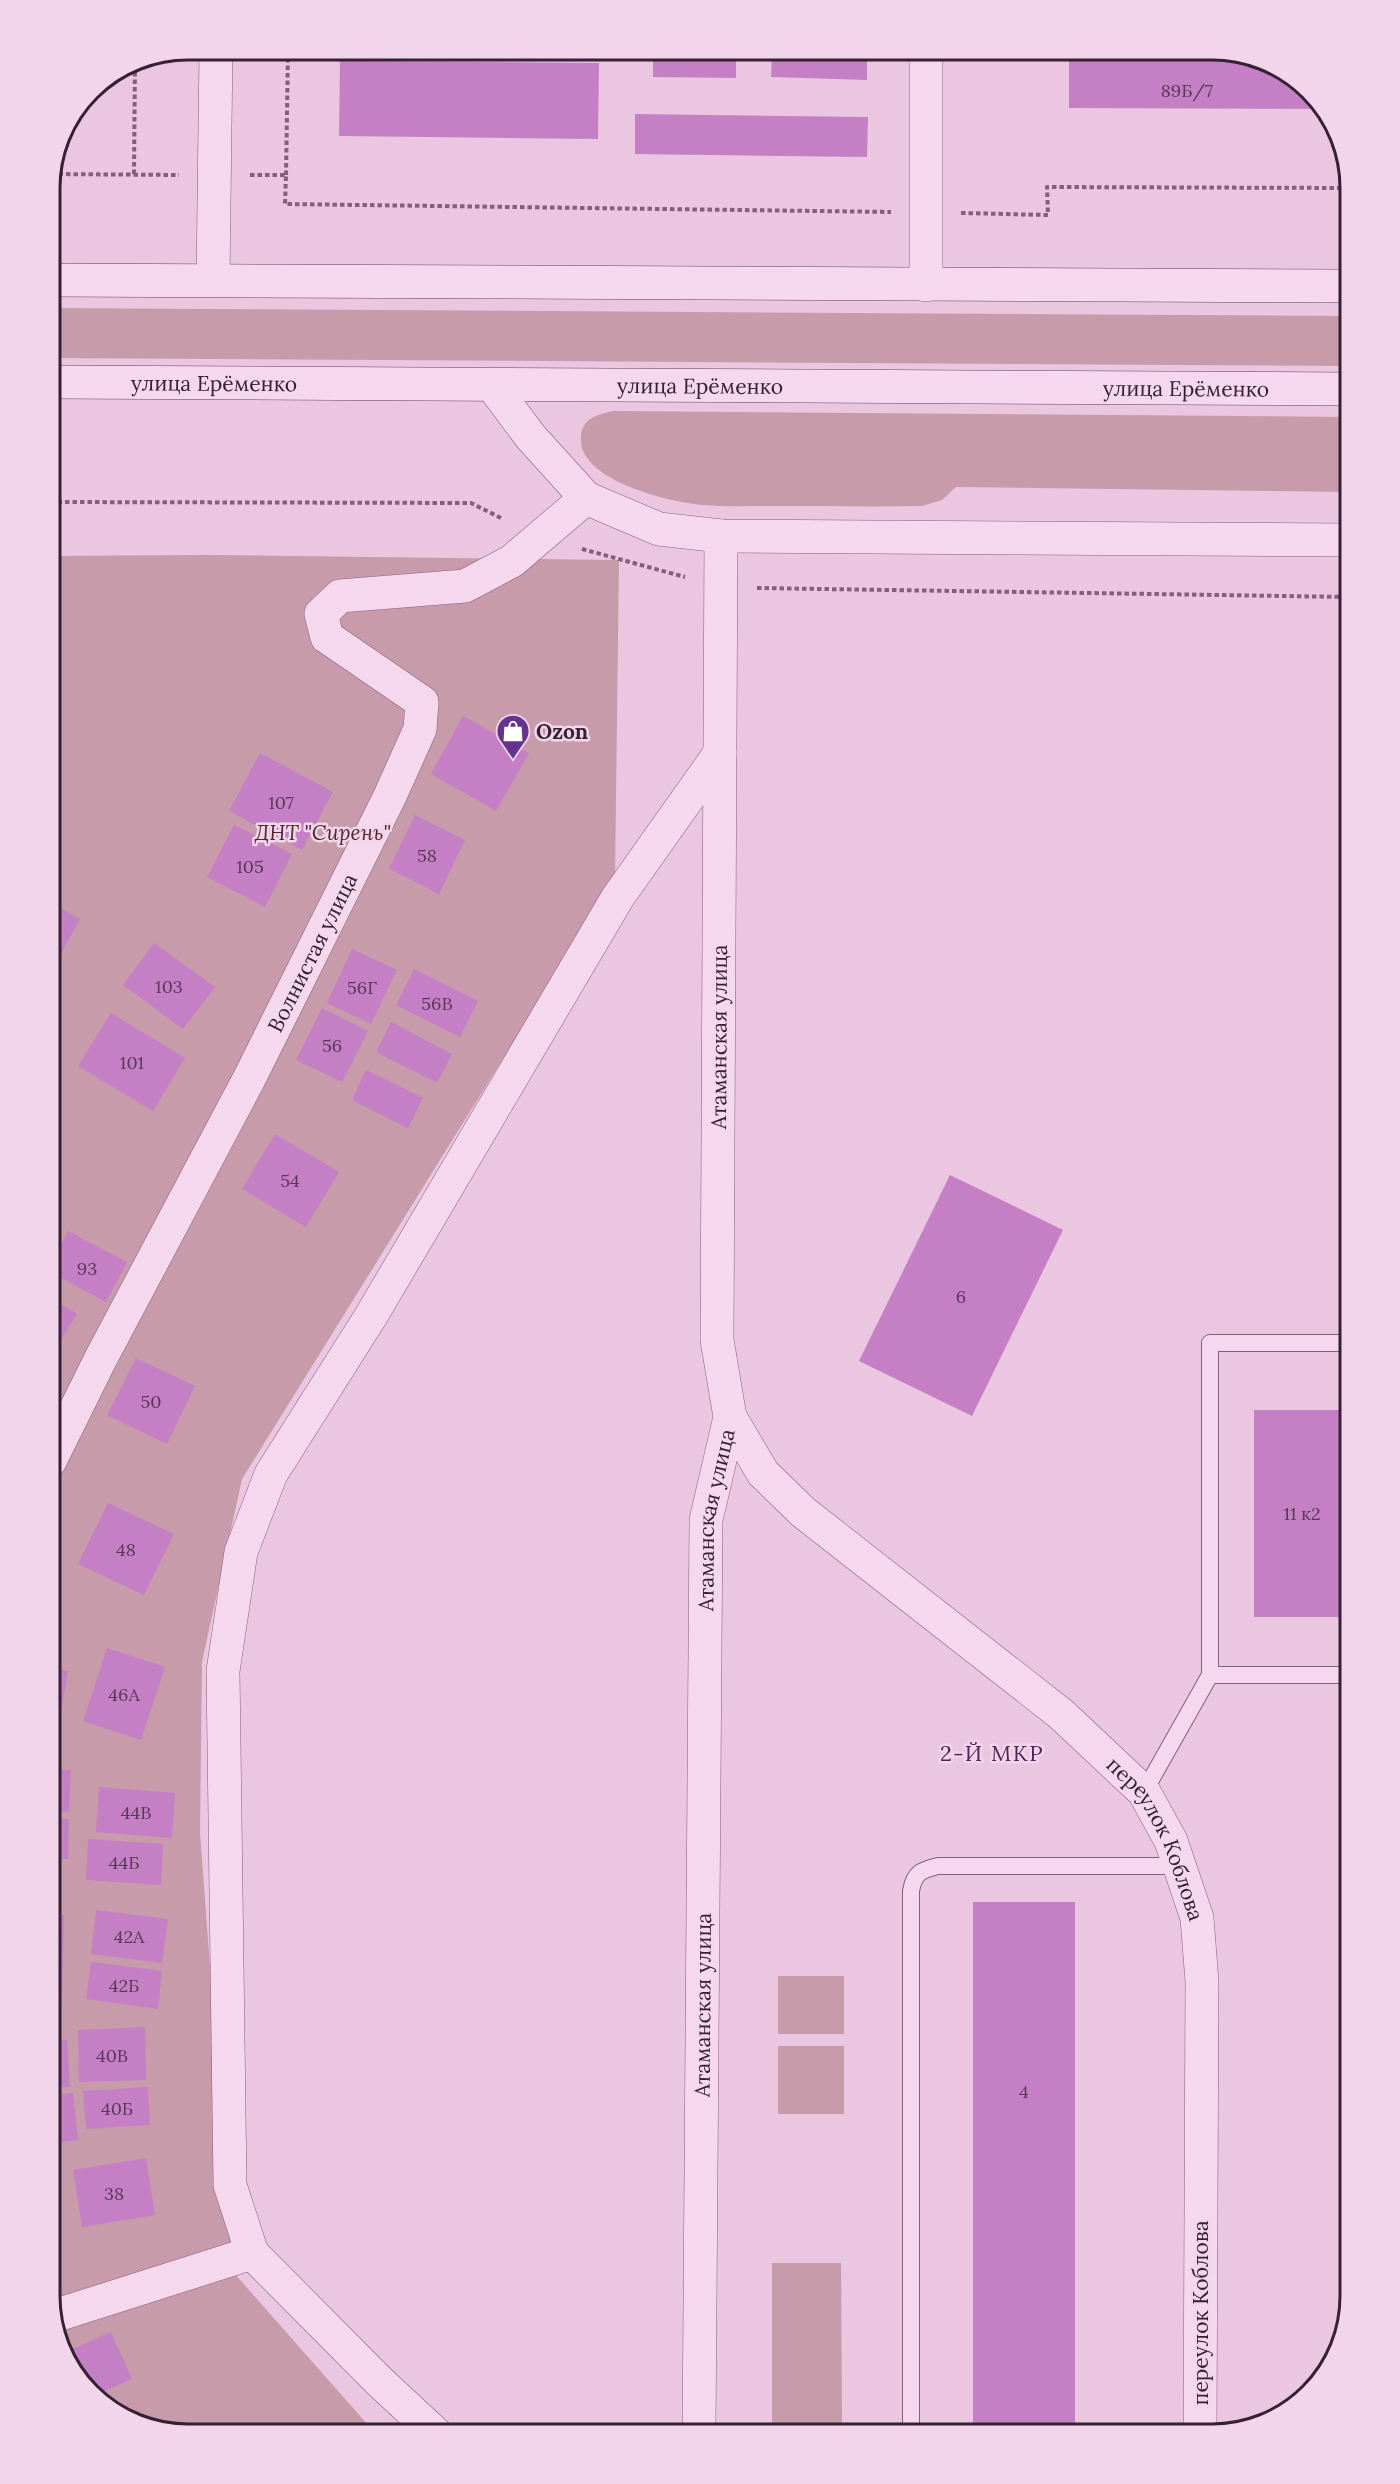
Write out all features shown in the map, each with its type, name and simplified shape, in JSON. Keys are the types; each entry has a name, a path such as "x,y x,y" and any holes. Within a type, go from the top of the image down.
{"street":[{"path":"213,280 216,60"},
{"path":"926,60 926,285"},
{"path":"60,280 1340,286"},
{"name":"улица Ерёменко","path":"60,382 1340,389"},
{"path":"492,386 530,436 586,498 659,529 721,536 1340,540"},
{"name":"Волнистая улица","path":"60,1441 101,1358 249,1079 390,796 420,729 422,702 327,637 321,614 340,596 465,586 512,561 586,498"},
{"name":"Атаманская улица","path":"699,2424 706,1520 730,1417 717,1340 721,536"},
{"path":"425,2424 379,2381 252,2253 230,2185 223,1671 241,1552 271,1474 371,1316 618,897 720,753"},
{"name":"переулок Коблова","path":"730,1417 763,1473 803,1512 1061,1714 1144,1792 1171,1841 1197,1918 1202,1982 1200,2424"},
{"path":"61,2314 252,2253"}],"lane":[{"path":"1144,1792 1210,1675 1210,1343 1340,1343"},
{"path":"1210,1675 1340,1675"},
{"path":"911,2424 911,1891 913,1879 922,1869 938,1866 1179,1866"}],"path":[{"path":"288,60 285,204 1048,215 1047,187 1340,188"},
{"path":"134,174 135,72"},
{"path":"61,174 286,176"},
{"path":"60,502 471,503 539,538 721,587 1340,597"}],"green space":[{"path":"60,308 1340,316 1340,366 60,358"},
{"path":"613,411 1340,417 1340,492 956,487 942,500 922,506 703,505 648,494 609,477 594,465 584,452 581,437 587,421"},
{"name":"ДНТ \"Сирень\"","path":"206,555 619,560 615,878 242,1479 202,1662 200,1833 233,2272 367,2424 180,2424 147,2417 117,2402 92,2380 73,2353 62,2321 60,2304 60,556"},
{"path":"778,1976 844,1976 844,2034 778,2034"},
{"path":"778,2046 844,2046 844,2114 778,2114"},
{"path":"772,2263 841,2263 842,2423 772,2423"}],"building":[{"path":"653,60 736,60 736,78 653,77"},
{"path":"772,60 867,60 867,80 771,77"},
{"path":"1069,60 1220,60 1237,62 1269,73 1296,92 1312,109 1069,108"},
{"path":"340,61 599,63 598,139 339,136"},
{"path":"635,114 868,117 867,157 635,154"},
{"path":"463,716 529,753 496,811 431,774"},
{"path":"260,753 333,792 302,850 229,811"},
{"path":"415,815 465,840 439,894 389,869"},
{"path":"234,825 292,854 265,907 207,877"},
{"path":"60,908 80,919 60,956"},
{"path":"154,943 215,987 183,1029 123,985"},
{"path":"352,949 397,970 371,1024 327,1003"},
{"path":"414,969 478,1001 460,1037 396,1005"},
{"path":"322,1008 368,1031 342,1082 296,1060"},
{"path":"111,1013 185,1058 153,1111 78,1066"},
{"path":"391,1022 452,1054 437,1083 376,1052"},
{"path":"366,1070 423,1098 408,1128 352,1100"},
{"path":"275,1134 339,1172 306,1227 242,1189"},
{"path":"950,1175 1063,1230 972,1416 859,1361"},
{"path":"68,1231 127,1262 106,1302 60,1277 60,1246"},
{"path":"60,1303 77,1314 60,1342"},
{"path":"136,1358 195,1386 167,1444 107,1415"},
{"path":"1254,1410 1340,1410 1340,1617 1254,1617"},
{"path":"108,1503 174,1534 144,1595 78,1564"},
{"path":"107,1648 165,1667 141,1740 83,1721"},
{"path":"60,1670 68,1671 60,1717"},
{"path":"60,1769 71,1770 69,1812 60,1812"},
{"path":"99,1787 175,1793 172,1838 96,1832"},
{"path":"60,1819 69,1819 68,1859 60,1859"},
{"path":"88,1839 163,1844 161,1885 86,1880"},
{"path":"973,1902 1075,1902 1075,2424 973,2424"},
{"path":"96,1910 168,1919 162,1963 91,1954"},
{"path":"60,1915 64,1915 62,2001 60,2001"},
{"path":"91,1962 162,1971 158,2009 86,1999"},
{"path":"145,2027 146,2080 79,2082 78,2030"},
{"path":"60,2040 67,2040 70,2087 60,2088"},
{"path":"148,2087 150,2125 86,2129 83,2091"},
{"path":"73,2093 78,2140 60,2142 60,2095"},
{"path":"146,2158 155,2215 82,2227 73,2170"},
{"path":"111,2332 132,2379 104,2392 82,2367 72,2349"}],"place":[{"name":"Ozon","path":"513,760"}],"district":[{"name":"2-Й МКР","path":"992,1753"}]}
